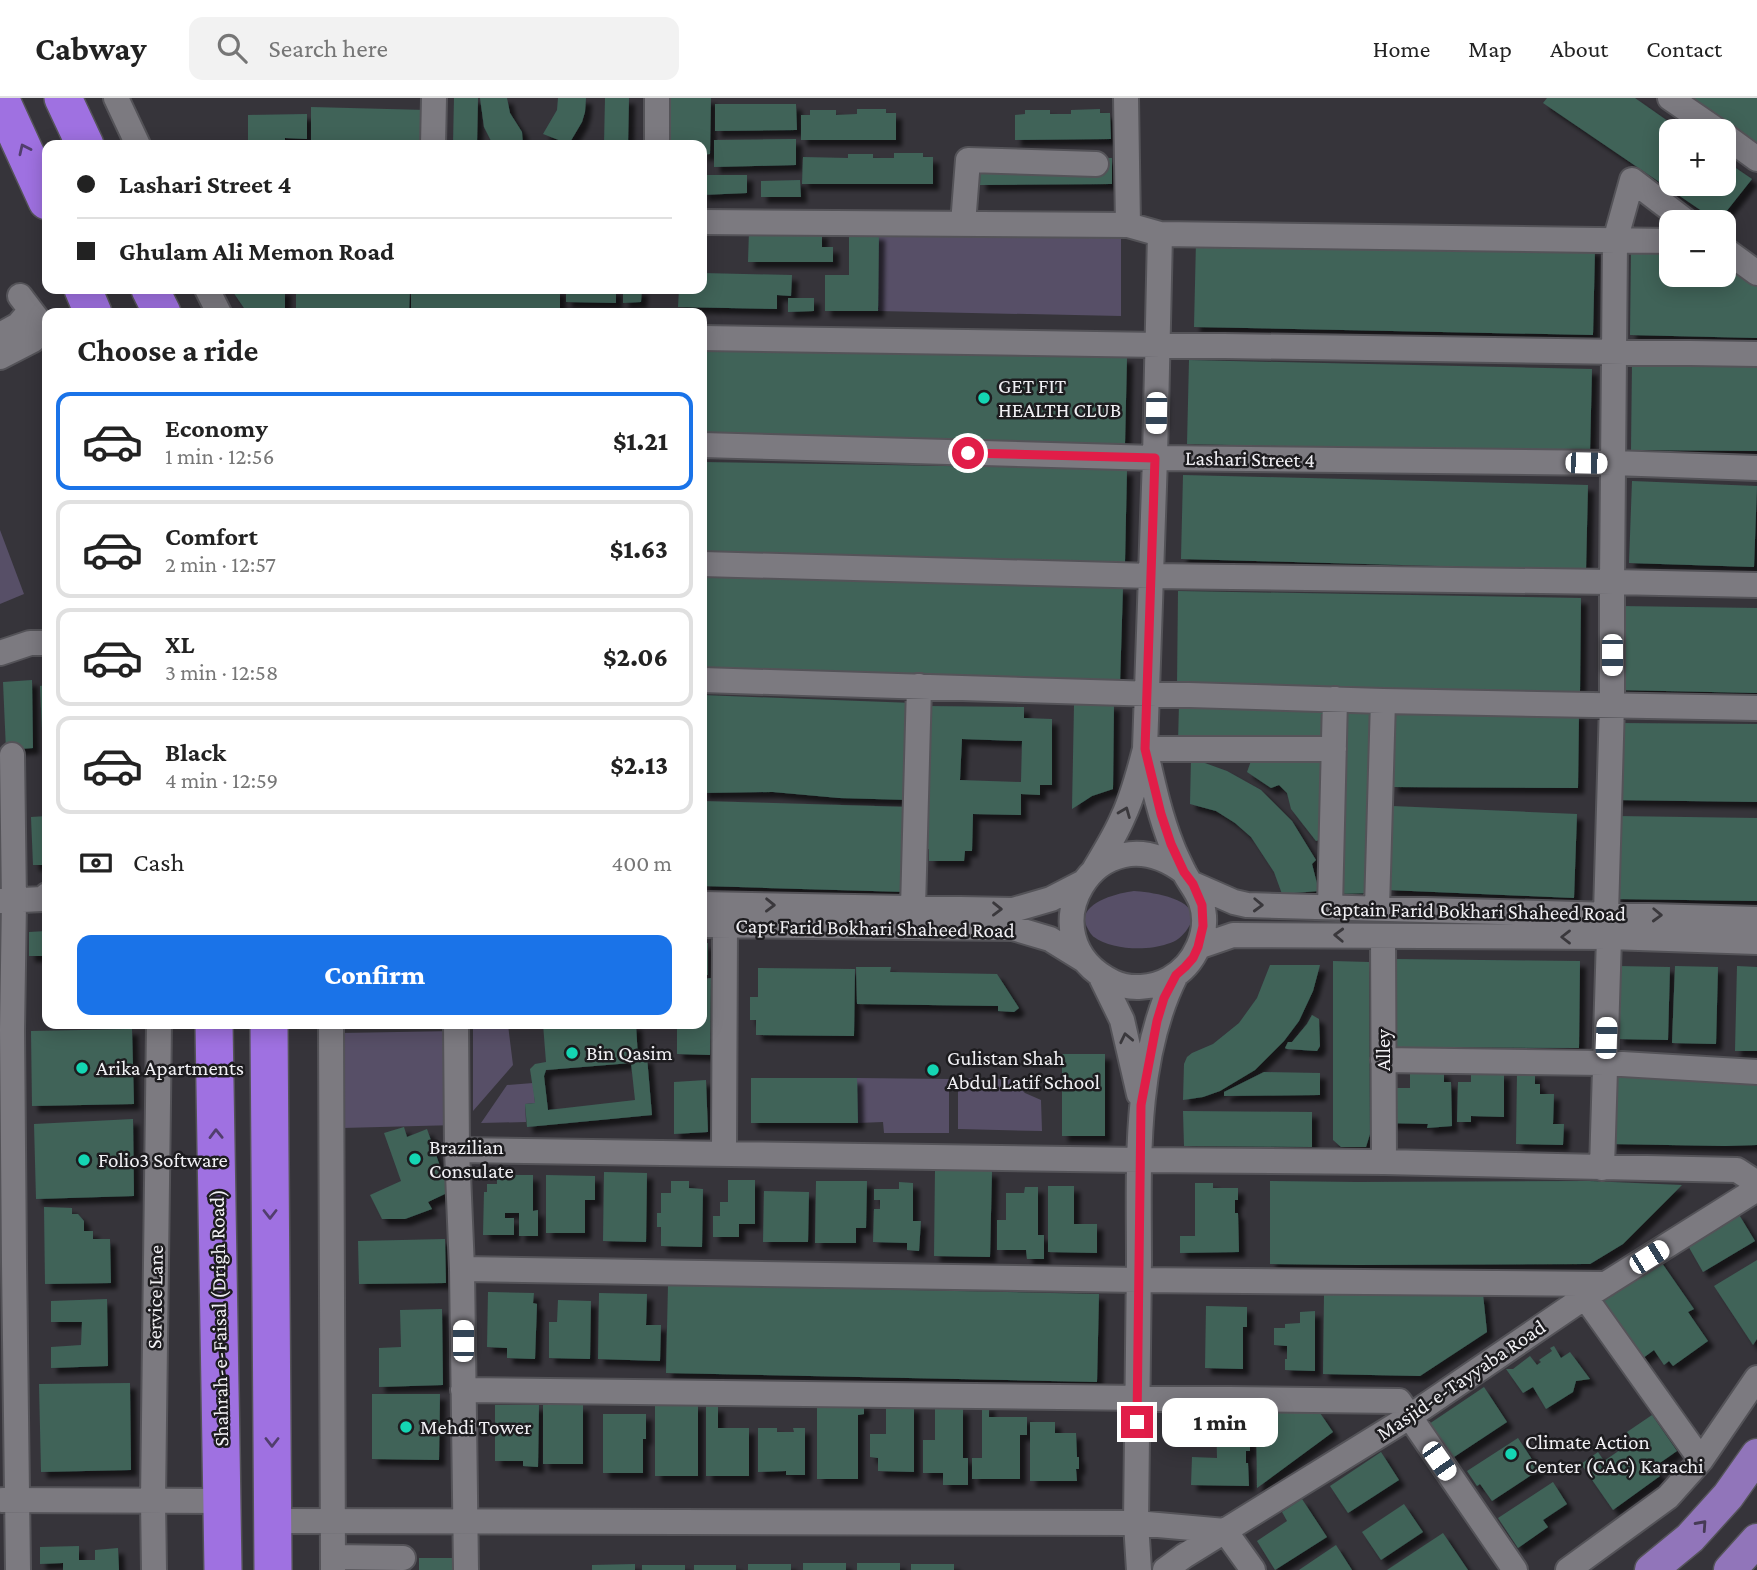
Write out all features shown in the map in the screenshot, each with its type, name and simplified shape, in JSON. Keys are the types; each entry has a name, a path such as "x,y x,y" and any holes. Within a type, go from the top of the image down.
{"highway":[{"path":"0,98 42,189"},
{"path":"63,98 83,140"},
{"path":"89,98 106,140"},
{"name":"Shahrah-e-Faisal (Drigh Road)","path":"214,1029 223,1570"},
{"path":"269,1029 273,1570"}],"main road":[{"path":"1651,1570 1690,1538 1728,1496 1757,1455"},
{"path":"1730,1570 1757,1540"}],"street":[{"path":"116,98 136,140"},
{"path":"433,140 434,98"},
{"path":"657,98 657,140"},
{"path":"1126,98 1128,225"},
{"path":"1670,98 1701,119"},
{"path":"1736,144 1757,159"},
{"path":"963,223 968,160 1096,164"},
{"path":"1602,1168 1612,704 1615,241 1632,180 1671,210"},
{"path":"707,222 1128,225 1160,234 1659,241"},
{"path":"1141,1105 1122,1020 1075,942 1071,922 1074,902 1124,817 1145,749 1160,234"},
{"path":"1736,258 1757,273"},
{"path":"0,335 36,315"},
{"path":"0,356 33,340 36,315"},
{"path":"707,338 1757,354"},
{"name":"Lashari Street 4","path":"707,445 1155,458 1613,463 1757,468"},
{"path":"707,564 1152,576 1757,585"},
{"path":"0,653 30,643 42,643"},
{"path":"707,680 1383,701 1757,708"},
{"path":"913,908 919,686"},
{"path":"1330,907 1335,699"},
{"path":"1377,908 1383,701"},
{"path":"1145,749 1334,749"},
{"path":"1092,968 1119,985 1153,985 1176,975 1185,967 1198,947 1203,926 1202,905 1171,844 1145,749"},
{"path":"12,755 6,1030 8,1500 18,1570"},
{"path":"1088,877 1108,860 1142,854 1171,863 1189,878"},
{"name":"Capt Farid Bokhari Shaheed Road","path":"707,904 1013,910 1051,898 1088,877"},
{"name":"Captain Farid Bokhari Shaheed Road","path":"1189,878 1234,902 1247,905 1377,908 1607,925 1757,942"},
{"path":"7,901 42,899"},
{"name":"Captain Farid Bokhari Shaheed Road","path":"1198,947 1233,935 1383,937 1757,919"},
{"path":"713,925 724,1153"},
{"name":"Capt Farid Bokhari Shaheed Road","path":"713,925 1013,928 1050,939 1092,968"},
{"name":"Alley","path":"1383,937 1384,1162"},
{"path":"1139,1570 1136,1523 1141,1105 1157,1021 1164,998 1176,975"},
{"name":"Service Lane","path":"154,1570 159,1029"},
{"path":"331,1029 333,1564 365,1558 403,1558"},
{"path":"456,1029 466,1570"},
{"path":"1382,1060 1605,1063 1757,1072"},
{"path":"457,1150 1384,1162 1737,1170 1757,1183"},
{"name":"Masjid-e-Tayyaba Road","path":"1165,1570 1409,1418 1585,1297 1757,1189"},
{"path":"462,1269 1138,1280 1606,1284"},
{"path":"1585,1297 1701,1460"},
{"path":"1568,1570 1668,1497 1701,1460 1757,1378"},
{"path":"463,1390 1399,1401 1516,1570"},
{"path":"8,1500 223,1502"},
{"path":"365,1558 366,1520"},
{"path":"272,1521 1136,1523 1225,1531 1253,1570"}],"shaded area":[{"path":"879,234 1121,235 1121,316 878,311"},
{"path":"0,530 24,594 0,604"},
{"path":"1134,891 1152,893 1184,904 1190,910 1192,918 1184,934 1170,943 1140,948 1110,945 1093,936 1085,920 1091,907 1108,897"},
{"path":"473,1029 508,1029 513,1065 473,1111"},
{"path":"456,1031 457,1125 342,1128 339,1033"},
{"path":"857,1078 949,1079 949,1133 884,1133 883,1122 858,1123"},
{"path":"958,1078 1010,1079 1025,1093 1041,1100 1042,1131 958,1129"},
{"path":"533,1083 535,1103 525,1104 526,1122 481,1123 507,1085"}],"building":[{"path":"454,98 478,98 477,140 453,140"},
{"path":"480,98 507,98 510,113 522,132 523,140 490,140 484,127"},
{"path":"558,98 586,98 582,122 571,140 559,140 543,134 557,110"},
{"path":"605,98 629,98 628,140 604,140"},
{"path":"669,98 711,98 710,154 707,154 707,140 669,140"},
{"path":"1547,98 1635,98 1665,119 1659,119 1659,182 1543,103"},
{"path":"1689,98 1757,98 1757,146 1736,131 1736,119 1719,119"},
{"path":"715,104 796,104 797,130 715,131"},
{"path":"311,107 426,110 425,140 311,140"},
{"path":"857,109 886,109 886,113 896,113 896,140 801,140 801,115 810,115 810,110 836,110 836,115 857,114"},
{"path":"1100,109 1100,113 1110,113 1111,139 1015,140 1015,115 1025,114 1025,110 1050,110 1050,114 1071,114 1071,110"},
{"path":"307,114 307,139 248,140 248,115"},
{"path":"796,139 796,165 714,167 714,140"},
{"path":"894,153 923,153 923,157 933,157 933,184 802,184 803,157 848,158 848,154 873,154 873,158 894,158"},
{"path":"981,158 1112,158 1112,184 980,185"},
{"path":"1736,168 1752,179 1727,210 1700,210 1680,196 1736,196"},
{"path":"707,175 747,175 747,193 707,195"},
{"path":"800,180 801,197 761,197 761,181"},
{"path":"749,231 822,232 822,247 833,247 833,262 748,262"},
{"path":"849,233 879,234 878,311 825,311 825,275 849,275"},
{"path":"1196,241 1595,249 1593,335 1194,327"},
{"path":"1631,251 1659,251 1659,287 1736,287 1736,263 1757,280 1757,338 1630,335"},
{"path":"707,273 792,275 791,296 777,295 777,309 678,307 679,294 707,294"},
{"path":"234,294 285,294 285,308 244,308"},
{"path":"296,294 410,294 409,308 296,308"},
{"path":"411,294 560,294 560,308 411,308"},
{"path":"566,294 616,294 616,303 566,302"},
{"path":"623,294 642,294 641,302 623,303"},
{"path":"788,298 814,298 814,311 788,312"},
{"path":"707,348 1127,357 1125,444 707,434"},
{"path":"1189,360 1592,369 1590,453 1187,444"},
{"path":"1632,363 1757,366 1757,451 1631,450"},
{"path":"707,462 1127,469 1125,562 707,554"},
{"path":"1183,475 1588,485 1586,570 1181,559"},
{"path":"1632,481 1757,486 1754,567 1629,563"},
{"path":"707,575 1123,587 1120,684 707,672"},
{"path":"1178,591 1581,598 1580,693 1177,686"},
{"path":"1620,606 1757,608 1757,693 1618,690"},
{"path":"32,680 33,748 6,750 3,682"},
{"path":"40,686 42,686 42,730"},
{"path":"707,695 913,703 909,800 839,798 773,792 707,793"},
{"path":"1338,703 1378,704 1375,893 1334,894"},
{"path":"1114,704 1113,789 1092,796 1072,809 1074,705"},
{"path":"1179,704 1332,704 1331,744 1178,743"},
{"path":"926,706 1024,707 1024,718 1052,719 1052,785 1040,785 1040,795 1021,794 1021,815 973,814 972,851 965,851 964,861 929,861 929,849 924,849","holes":["962,739 1022,741 1021,782 960,780"]},
{"path":"1393,712 1579,713 1578,788 1392,787"},
{"path":"1616,723 1757,724 1757,802 1615,800"},
{"path":"1191,758 1227,771 1261,790 1292,821 1316,860 1312,864 1319,891 1282,894 1274,872 1251,837 1216,811 1190,804"},
{"path":"1251,761 1327,761 1326,838 1316,841 1291,809 1287,793 1279,785 1271,788 1247,772"},
{"path":"707,801 909,807 907,892 707,886"},
{"path":"1392,806 1577,814 1574,898 1388,890"},
{"path":"42,816 42,865 33,865 31,817"},
{"path":"1616,816 1757,818 1757,901 1615,899"},
{"path":"42,931 42,956 29,956 29,932"},
{"path":"707,943 708,943 707,975"},
{"path":"1393,959 1580,961 1579,1048 1393,1047"},
{"path":"1333,961 1369,962 1370,1134 1366,1147 1341,1147 1333,1140"},
{"path":"1270,965 1320,965 1313,991 1299,1021 1284,1041 1255,1070 1220,1091 1183,1100 1184,1064 1187,1057 1213,1044 1239,1023 1257,998"},
{"path":"1618,966 1670,967 1668,1040 1618,1039"},
{"path":"1675,966 1718,967 1716,1044 1672,1043"},
{"path":"1737,966 1757,967 1757,1051 1735,1051"},
{"path":"856,967 891,967 890,972 997,974 1019,1008 1014,1012 998,1011 998,1006 857,1004"},
{"path":"758,968 855,969 854,1036 756,1035 756,1020 750,1020 750,997 758,997"},
{"path":"707,978 711,978 710,1055 677,1054 677,1029 707,1029"},
{"path":"1312,1015 1319,1019 1320,1046 1317,1051 1285,1048 1307,1024"},
{"name":"Arika Apartments","path":"132,1029 134,1104 32,1106 31,1031"},
{"path":"543,1029 636,1029 638,1058 647,1057 652,1115 527,1127 525,1104 535,1103 530,1069 535,1064 546,1062","holes":["631,1063 635,1100 548,1110 544,1076 546,1070"]},
{"path":"1062,1054 1105,1054 1105,1136 1062,1136"},
{"path":"1410,1064 1444,1072 1444,1082 1451,1082 1452,1126 1427,1128 1428,1124 1386,1123 1387,1088 1410,1088"},
{"path":"1264,1072 1320,1073 1320,1095 1224,1096 1224,1092"},
{"path":"1471,1072 1504,1073 1504,1117 1471,1116 1471,1122 1457,1122 1458,1082 1471,1082"},
{"path":"1517,1073 1535,1073 1535,1084 1540,1084 1540,1094 1554,1094 1553,1124 1564,1124 1563,1145 1516,1144"},
{"path":"1612,1076 1757,1081 1757,1145 1611,1144"},
{"path":"751,1078 857,1078 858,1123 751,1123"},
{"path":"706,1080 708,1132 674,1134 674,1082"},
{"path":"1183,1111 1312,1112 1312,1147 1184,1146"},
{"name":"Folio3 Software","path":"133,1119 134,1196 36,1199 34,1124"},
{"name":"Brazilian Consulate","path":"404,1127 407,1137 427,1129 449,1192 428,1202 432,1209 405,1219 382,1219 370,1195 401,1181 384,1133"},
{"path":"935,1170 992,1171 990,1257 934,1256"},
{"path":"604,1172 647,1173 646,1242 603,1241"},
{"path":"497,1175 533,1175 533,1211 538,1210 538,1236 519,1236 519,1213 505,1213 505,1218 514,1218 514,1235 483,1235 484,1192 487,1192 487,1184 497,1184"},
{"path":"546,1175 595,1176 595,1200 585,1200 585,1233 546,1233"},
{"path":"728,1180 755,1180 755,1224 739,1224 739,1237 713,1237 713,1216 720,1216 720,1202 728,1202"},
{"path":"671,1181 689,1181 689,1188 703,1189 702,1247 661,1246 661,1227 657,1227 657,1213 661,1213 661,1193 671,1193"},
{"path":"816,1181 867,1181 866,1228 856,1228 856,1243 815,1243"},
{"path":"1270,1181 1589,1181 1682,1185 1623,1244 1590,1264 1357,1265 1270,1264"},
{"path":"899,1182 913,1183 913,1221 921,1221 919,1251 907,1250 907,1243 873,1242 874,1209 880,1209 880,1200 874,1200 874,1189 899,1189"},
{"path":"1195,1183 1213,1183 1213,1188 1238,1188 1235,1213 1238,1213 1239,1252 1180,1253 1180,1236 1195,1236"},
{"path":"1048,1186 1074,1186 1074,1224 1097,1224 1097,1253 1048,1252"},
{"path":"1025,1187 1038,1187 1038,1235 1044,1235 1044,1259 1027,1259 1026,1250 997,1250 997,1220 1006,1220 1006,1193 1024,1193"},
{"path":"764,1191 809,1192 808,1242 763,1242"},
{"path":"44,1207 72,1208 72,1214 78,1214 84,1221 84,1231 93,1231 93,1239 110,1239 111,1283 45,1284"},
{"path":"1738,1213 1755,1241 1703,1272 1687,1244"},
{"path":"445,1239 446,1283 359,1284 358,1241"},
{"path":"1655,1253 1694,1309 1688,1312 1708,1341 1673,1366 1669,1361 1664,1365 1654,1350 1639,1361 1593,1297"},
{"path":"1757,1260 1757,1339 1753,1345 1714,1286"},
{"path":"668,1285 1099,1294 1097,1382 666,1373"},
{"path":"488,1292 534,1293 533,1303 537,1304 535,1359 507,1358 507,1348 487,1347"},
{"path":"599,1293 647,1294 646,1325 661,1325 660,1361 598,1359"},
{"path":"1324,1294 1483,1294 1487,1332 1420,1376 1323,1374"},
{"path":"107,1299 108,1366 51,1368 51,1347 81,1345 82,1322 51,1322 51,1301"},
{"path":"558,1300 591,1301 590,1359 549,1358 549,1322 557,1322"},
{"path":"1206,1306 1247,1307 1247,1327 1243,1327 1243,1369 1205,1368"},
{"path":"442,1309 443,1385 379,1387 379,1348 401,1347 400,1310"},
{"path":"1315,1311 1315,1371 1285,1370 1287,1346 1274,1345 1274,1328 1300,1323 1300,1312"},
{"path":"1554,1346 1561,1358 1570,1352 1590,1379 1576,1381 1573,1392 1546,1409 1533,1387 1523,1393 1506,1369 1513,1369 1530,1356 1537,1365"},
{"path":"130,1383 131,1470 41,1472 39,1384"},
{"path":"1484,1387 1507,1422 1451,1459 1429,1424"},
{"name":"Mehdi Tower","path":"372,1394 440,1394 439,1460 372,1459"},
{"path":"817,1403 864,1403 864,1414 858,1415 858,1479 817,1479"},
{"path":"655,1404 698,1404 698,1476 655,1476"},
{"path":"495,1405 539,1405 538,1467 523,1466 523,1461 495,1461"},
{"path":"543,1405 583,1405 583,1464 543,1464"},
{"path":"989,1405 989,1417 1027,1417 1027,1435 1020,1435 1020,1479 972,1479 972,1458 982,1458 982,1406"},
{"path":"706,1406 718,1406 718,1428 749,1428 749,1476 706,1476"},
{"path":"886,1406 914,1406 914,1472 878,1471 878,1458 870,1457 870,1434 886,1434"},
{"path":"935,1408 963,1408 963,1458 968,1458 968,1485 943,1485 943,1473 923,1473 923,1440 935,1440"},
{"path":"1256,1413 1320,1413 1333,1432 1257,1488"},
{"path":"603,1414 646,1414 643,1473 603,1473"},
{"path":"1216,1414 1236,1414 1236,1427 1248,1427 1250,1451 1246,1451 1246,1463 1249,1486 1191,1485 1192,1457 1217,1458"},
{"path":"1652,1415 1677,1451 1654,1467 1660,1476 1613,1510 1581,1464 1598,1452 1604,1461 1633,1441 1627,1432"},
{"path":"1030,1422 1055,1422 1055,1433 1076,1433 1079,1457 1077,1481 1030,1481"},
{"path":"758,1428 794,1432 793,1428 805,1428 805,1475 786,1475 786,1471 758,1472"},
{"name":"Climate Action Center (CAC) Karachi","path":"1518,1438 1539,1470 1492,1501 1467,1471"},
{"path":"1381,1452 1399,1480 1348,1513 1330,1486"},
{"path":"1553,1482 1567,1504 1543,1520 1548,1527 1518,1548 1498,1518"},
{"path":"1302,1499 1327,1537 1275,1570 1257,1541 1287,1521 1282,1512"},
{"path":"1404,1504 1423,1532 1381,1560 1362,1532"},
{"path":"1443,1533 1468,1570 1387,1570"},
{"path":"1336,1545 1352,1570 1299,1570"},
{"path":"79,1546 79,1560 95,1560 95,1550 118,1548 119,1570 63,1570 63,1563 40,1564 40,1547"},
{"path":"419,1558 452,1558 452,1570 419,1570"},
{"path":"803,1563 846,1563 846,1570 803,1570"},
{"path":"857,1563 900,1563 900,1570 857,1570"},
{"path":"635,1564 635,1570 592,1570 592,1565"},
{"path":"748,1564 791,1564 791,1570 748,1570"},
{"path":"911,1564 954,1564 954,1570 911,1570"},
{"path":"642,1565 685,1565 685,1570 642,1570"},
{"path":"694,1565 736,1565 736,1570 694,1570"}],"place":[{"name":"GET FIT HEALTH CLUB","path":"984,398"},
{"name":"Bin Qasim","path":"572,1053"},
{"name":"Arika Apartments","path":"82,1068"},
{"name":"Gulistan Shah Abdul Latif School","path":"933,1070"},
{"name":"Brazilian Consulate","path":"415,1159"},
{"name":"Folio3 Software","path":"84,1160"},
{"name":"Mehdi Tower","path":"406,1427"},
{"name":"Climate Action Center (CAC) Karachi","path":"1511,1454"}],"route":[{"path":"968,453 1155,458 1145,749 1171,844 1202,905 1203,926 1193,958 1176,975 1164,998 1141,1105 1137,1422"}]}
